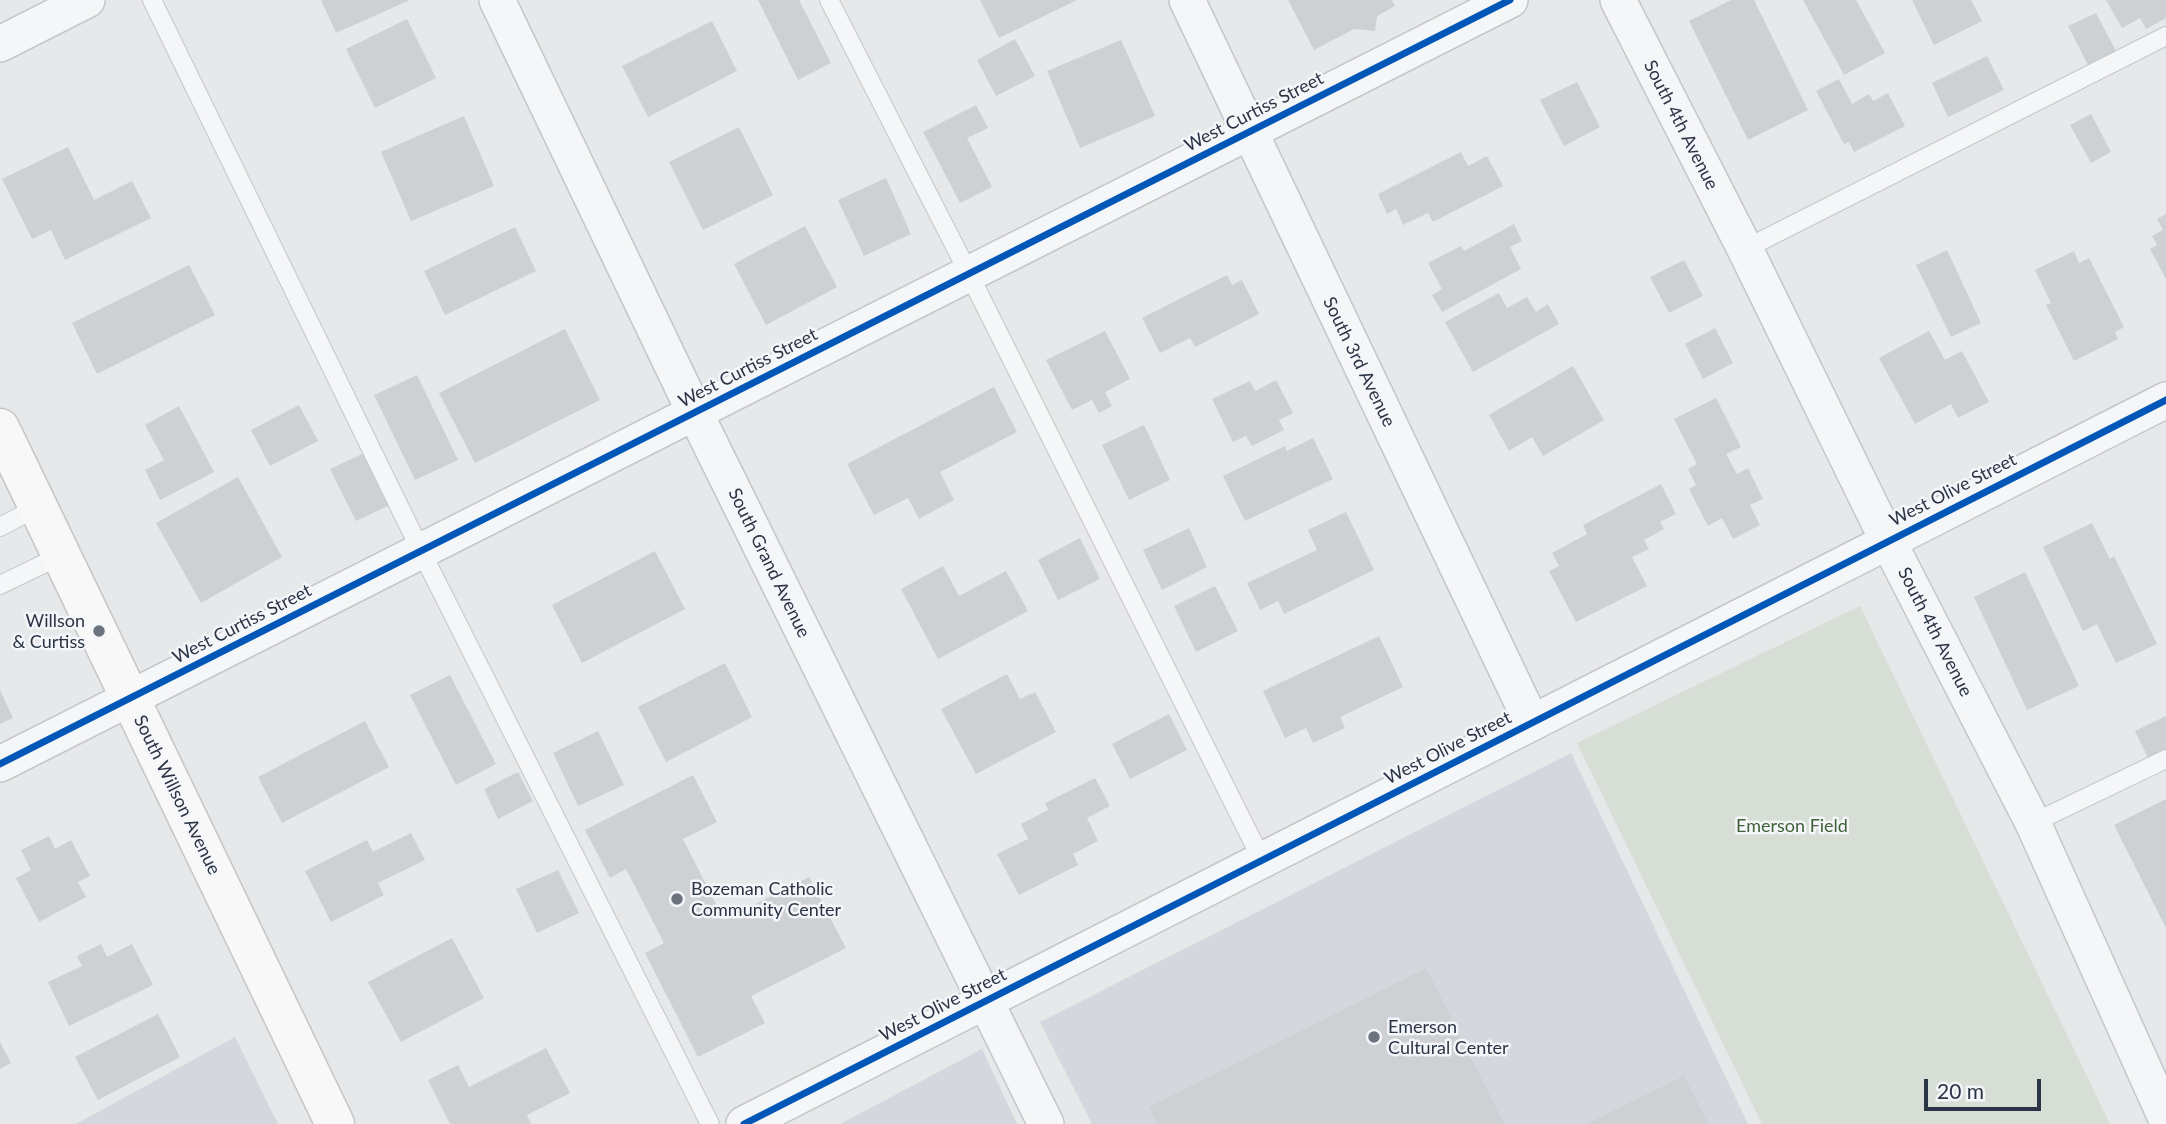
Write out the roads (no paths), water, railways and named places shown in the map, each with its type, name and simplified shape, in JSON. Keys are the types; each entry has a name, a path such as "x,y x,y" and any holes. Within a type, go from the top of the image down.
{"main road":[{"name":"South Willson Avenue","path":"0,428 335,1124"}],"street":[{"path":"0,44 88,0"},
{"name":"South Grand Avenue","path":"497,0 695,413 1046,1124"},
{"name":"South 3rd Avenue","path":"1187,0 1532,723"},
{"name":"West Curtiss Street","path":"0,764 1510,0"},
{"name":"South 4th Avenue","path":"1618,0 1745,249 1888,541 2033,823 2166,1118"},
{"name":"West Olive Street","path":"744,1124 2166,400"}],"lane":[{"path":"152,0 421,551 710,1124"},
{"path":"829,0 1262,860"},
{"path":"1745,249 2166,36"},
{"path":"0,527 38,507"},
{"path":"0,585 62,555"},
{"path":"2033,823 2166,759"}],"place":[{"name":"Willson & Curtiss","path":"99,631"},
{"name":"Bozeman Catholic Community Center","path":"677,899"},
{"name":"Emerson Cultural Center","path":"1374,1037"}],"park label":[{"name":"Emerson Field","path":"1792,826"}]}
